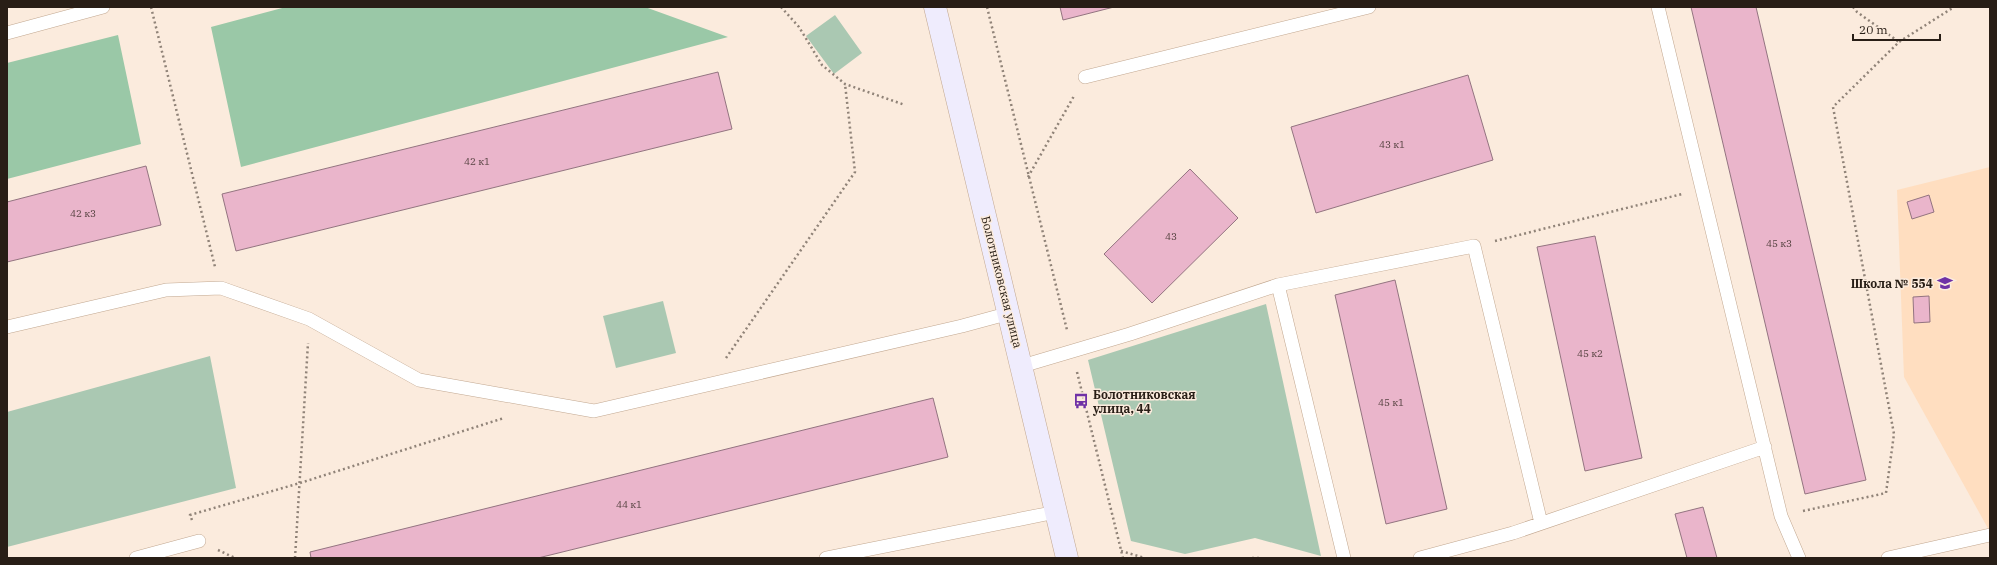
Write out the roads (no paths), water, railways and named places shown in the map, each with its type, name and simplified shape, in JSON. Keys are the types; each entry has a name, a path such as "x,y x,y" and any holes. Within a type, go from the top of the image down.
{"street":[{"name":"Болотниковская улица","path":"935,7 1068,558"}],"lane":[{"path":"7,33 103,7"},
{"path":"1085,77 1369,7"},
{"path":"1658,7 1781,516 1799,558"},
{"path":"1022,366 1072,352 1278,285 1474,246 1541,523"},
{"path":"1278,285 1344,558"},
{"path":"7,327 166,290 221,288 309,319 419,380 594,411 962,326 1010,313"},
{"path":"1420,558 1513,533 1765,447"},
{"path":"826,558 1056,512"},
{"path":"1888,558 1990,535"},
{"path":"136,558 199,541"}],"place":[{"name":"Школа № 554","path":"1945,283"},
{"name":"Болотниковская улица, 44","path":"1081,401"}]}
